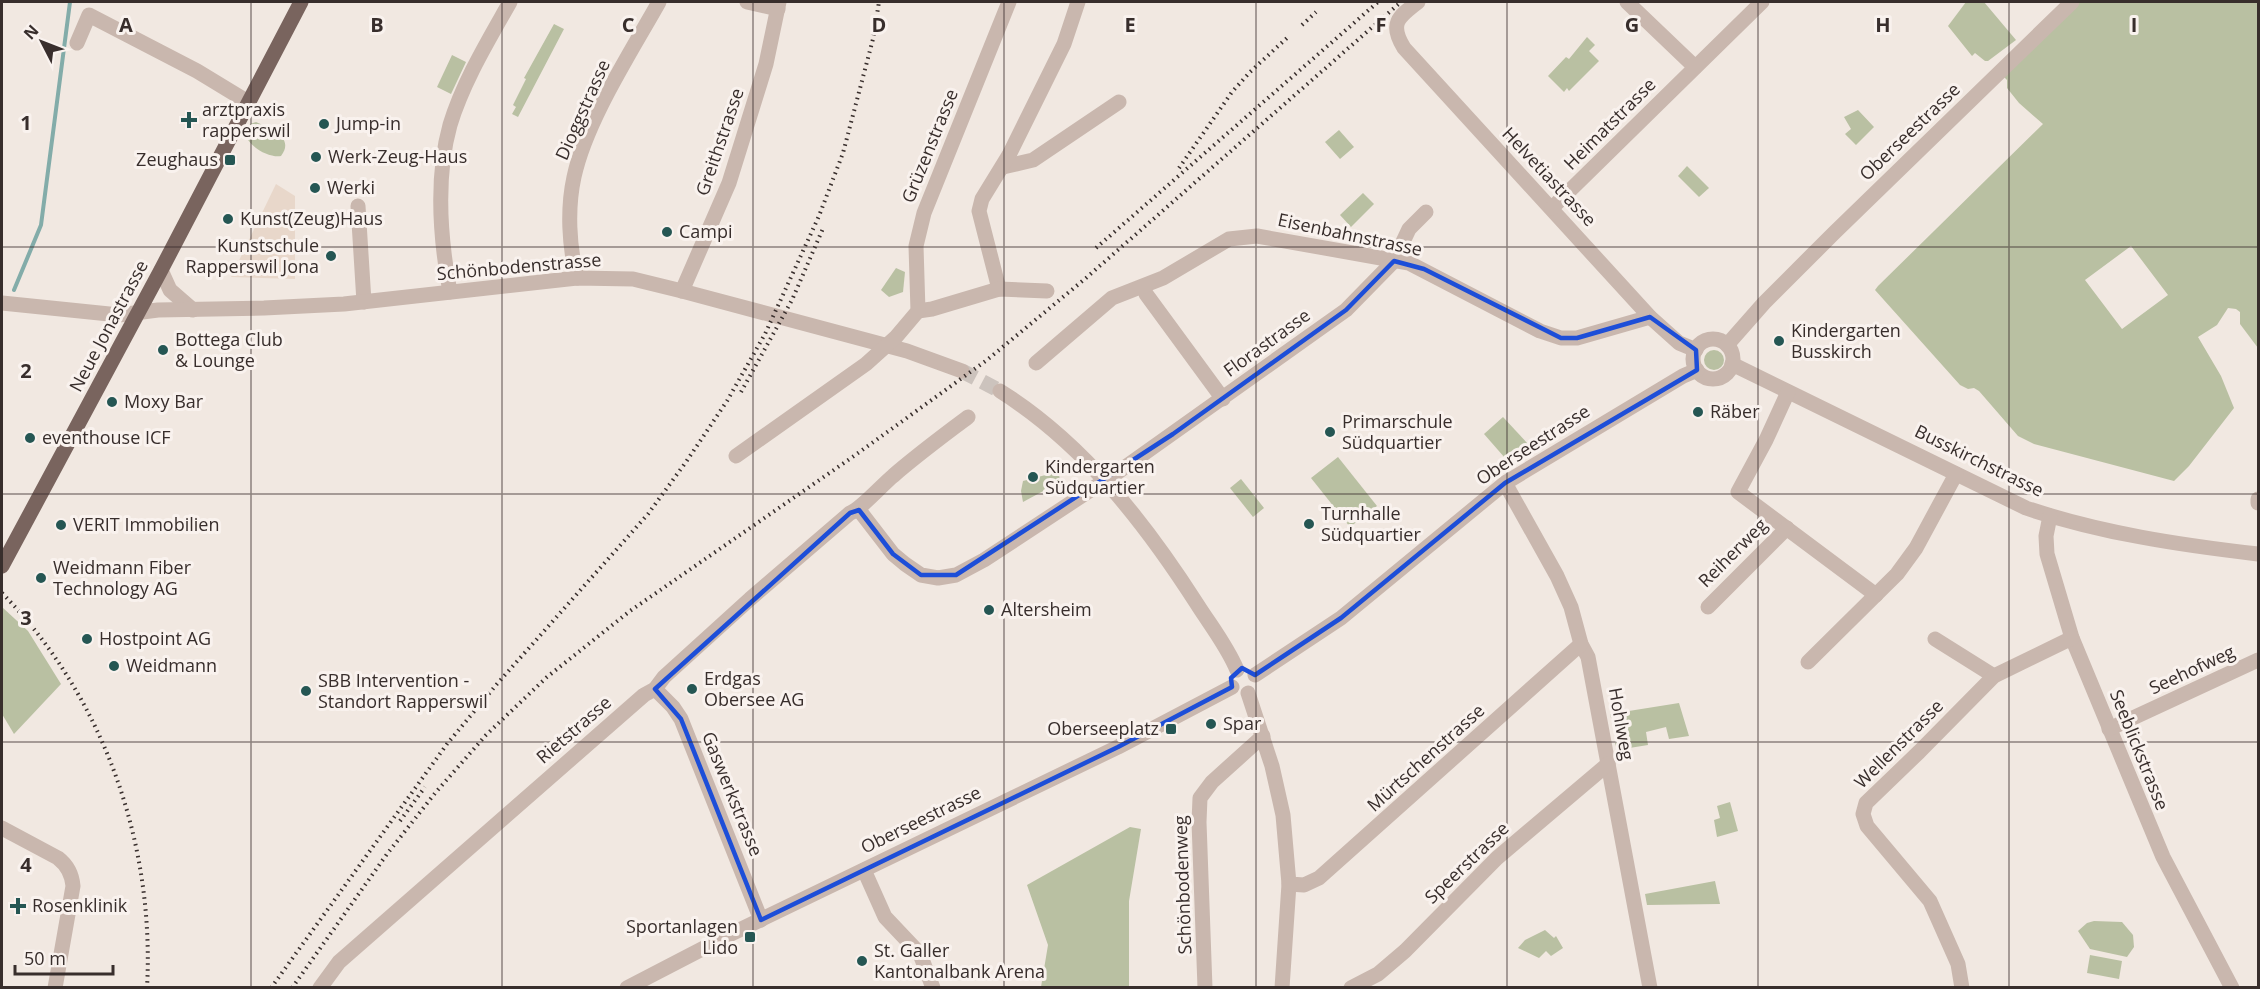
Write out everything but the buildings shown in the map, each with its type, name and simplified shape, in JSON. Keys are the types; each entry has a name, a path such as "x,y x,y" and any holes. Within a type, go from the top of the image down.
{"main road":[{"name":"Neue Jonastrasse","path":"2,566 161,270 301,2"}],"street":[{"path":"450,292 440,200 442,168 448,133 460,97 510,2"},
{"name":"Dioggstrasse","path":"577,278 570,230 571,195 579,159 606,99 658,2"},
{"path":"747,2 779,5"},
{"name":"Grüzenstrasse","path":"918,311 916,257 919,229 1009,2"},
{"path":"999,289 979,211 982,199 1003,167 1064,44 1078,2"},
{"name":"Helvetiastrasse","path":"1418,2 1400,15 1396,27 1397,37 1404,48 1650,317 1679,343 1696,350"},
{"path":"1628,2 1695,68"},
{"name":"Heimatstrasse","path":"1552,208 1762,2"},
{"name":"Oberseestrasse","path":"1727,345 1764,303 1819,248 2072,2"},
{"name":"Greithstrasse","path":"682,291 729,183 755,103 779,5"},
{"path":"77,43 89,15 197,71 248,102"},
{"path":"1003,167 1033,160 1119,102"},
{"path":"358,207 364,302"},
{"name":"Florastrasse","path":"1104,480 1223,399 1346,310 1394,261 1408,229 1426,212"},
{"name":"Eisenbahnstrasse","path":"1036,363 1112,298 1163,278 1220,243 1241,236 1257,236 1409,263 1540,331 1561,338 1577,338 1650,317"},
{"path":"161,270 170,290 193,310"},
{"name":"Schönbodenstrasse","path":"2,303 119,315 139,311 264,308 364,302 577,278 633,279 887,345 928,357 962,371"},
{"path":"1144,287 1146,294 1223,399"},
{"path":"736,456 866,364 918,311 999,289 1047,291"},
{"path":"1711,339 1718,339 1727,345 1732,352 1732,364 1725,375 1713,379 1707,378 1697,370 1694,357 1700,345 1711,339"},
{"name":"Busskirchstrasse","path":"1732,364 2026,508 2050,516 2189,546 2259,554"},
{"name":"Oberseestrasse","path":"1255,675 1341,618 1505,483 1683,376 1697,370"},
{"path":"1000,391 1048,425 1104,480 1180,578 1229,652 1237,670"},
{"name":"Reiherweg","path":"1788,392 1766,441 1738,492 1876,595"},
{"name":"Rietstrasse","path":"320,987 339,962 644,695 656,689 664,677 750,599 850,513 859,510 865,500 892,477 968,417"},
{"path":"1808,662 1896,574 1916,548 1956,474"},
{"path":"859,510 893,554 921,575 938,578 956,575 984,560 1104,480"},
{"name":"Hohlweg","path":"1505,483 1557,576 1571,607 1581,644 1592,670 1650,987"},
{"name":"Seeblickstrasse","path":"2050,516 2046,536 2047,554 2072,638 2163,857 2232,987"},
{"name":"Reiherweg","path":"1708,607 1787,528"},
{"name":"Wellenstrasse","path":"1962,987 1958,964 1930,901 1867,826 1863,814 1866,803 1994,676 2072,638"},
{"path":"1935,639 1994,676"},
{"name":"Mürtschenstrasse","path":"1288,884 1304,885 1319,878 1581,644"},
{"name":"Seehofweg","path":"2109,729 2259,660"},
{"path":"1247,669 1255,675 1256,686 1248,693 1239,693 1232,687 1232,678 1237,670 1247,669"},
{"name":"Oberseestrasse","path":"627,987 1118,747 1232,687"},
{"name":"Gaswerkstrasse","path":"656,689 681,719 761,920"},
{"path":"1248,693 1272,766 1283,815 1288,884 1282,987"},
{"name":"Schönbodenweg","path":"1205,987 1200,798 1212,782 1263,736"},
{"name":"Speerstrasse","path":"1352,987 1378,974 1405,951 1497,858 1608,764"},
{"path":"2,828 58,858 69,869 73,886 56,987"},
{"path":"864,870 885,917 920,954 933,987"}],"highlighted area":[{"path":"1394,261 1424,269 1561,338 1577,338 1650,317 1696,350 1697,370 1505,483 1341,618 1255,675 1242,668 1231,678 1232,687 1118,747 761,920 681,719 655,689 850,513 859,510 893,554 921,575 956,575 1173,434 1346,310"}],"green space":[{"path":"1966,2 1984,2 2016,40 1988,61 1975,53 1972,56 1948,26"},
{"path":"2072,2 2258,2 2258,348 2240,324 2240,312 2236,309 2228,308 2217,325 2198,337 2221,376 2234,408 2189,466 2174,481 2034,444 2018,436 1979,391 1960,385 1875,290 2043,124 2019,103 2007,88 2007,80 1999,72","holes":["2131,246 2168,295 2122,329 2085,280"]},
{"path":"554,24 564,29 518,117 512,114 516,107 513,105 526,79 524,78"},
{"path":"1587,37 1595,45 1589,51 1599,61 1569,91 1567,88 1564,92 1548,76 1566,57 1569,59"},
{"path":"452,55 466,62 451,94 437,87"},
{"path":"1858,110 1874,127 1856,145 1845,134 1851,129 1844,117"},
{"path":"256,122 279,134 283,139 285,150 281,156 264,153 250,142 245,132 250,124"},
{"path":"1339,130 1354,147 1340,159 1325,142"},
{"path":"1687,166 1709,188 1699,197 1678,176"},
{"path":"1363,193 1374,204 1351,227 1340,215"},
{"path":"896,268 905,272 903,292 889,297 881,290"},
{"path":"1714,350 1721,353 1724,360 1721,367 1714,370 1707,367 1704,360 1707,353"},
{"path":"1503,417 1528,444 1505,458 1484,434"},
{"path":"1338,457 1377,506 1350,527 1311,478"},
{"path":"1053,473 1059,474 1060,482 1023,502 1021,491 1023,481"},
{"path":"1241,479 1264,508 1253,517 1230,488"},
{"path":"2,607 28,631 61,684 14,734 2,714"},
{"path":"1679,703 1689,736 1669,739 1666,727 1646,732 1648,745 1617,750 1615,743 1626,741 1621,717 1611,718 1610,714"},
{"path":"1730,802 1738,831 1717,837 1714,820 1720,818 1717,806"},
{"path":"1130,827 1141,829 1129,901 1129,987 1041,987 1048,945 1027,885"},
{"path":"1715,881 1720,904 1647,905 1645,894"},
{"path":"2122,922 2133,935 2134,947 2127,957 2090,949 2078,931 2087,923"},
{"path":"1545,930 1554,938 1556,936 1563,948 1551,956 1546,951 1539,958 1518,948 1525,940"},
{"path":"2090,955 2122,961 2119,979 2087,973"}],"shaded area":[{"path":"276,184 295,196 295,279 231,277"}],"waterway":[{"path":"14,290 41,225 70,2"}],"tunnel":[{"path":"962,371 1000,391"}],"railway":[{"path":"271,988 447,744 497,684 648,514 727,401 765,334 819,216 843,153 873,39 879,2"},
{"path":"1096,248 1378,2"},
{"path":"292,988 387,854 436,792 486,735 547,677 630,611 854,456 987,360 1086,278 1401,2"},
{"path":"1302,25 1316,12"},
{"path":"1179,168 1232,92 1288,37"},
{"path":"741,392 792,300 824,226"},
{"path":"2,593 38,634 68,678 94,725 115,775 131,826 142,880 147,934 147,988"},
{"path":"400,821 425,787"}],"place":[{"name":"arztpraxis rapperswil","path":"189,120"},
{"name":"Jump-in","path":"324,124"},
{"name":"Werk-Zeug-Haus","path":"316,157"},
{"name":"Zeughaus","path":"230,160"},
{"name":"Werki","path":"315,188"},
{"name":"Kunst(Zeug)Haus","path":"228,219"},
{"name":"Campi","path":"667,232"},
{"name":"Kunstschule Rapperswil Jona","path":"331,256"},
{"name":"Kindergarten Busskirch","path":"1779,341"},
{"name":"Bottega Club & Lounge","path":"163,350"},
{"name":"Moxy Bar","path":"112,402"},
{"name":"Räber","path":"1698,412"},
{"name":"Primarschule Südquartier","path":"1330,432"},
{"name":"eventhouse ICF","path":"30,438"},
{"name":"Kindergarten Südquartier","path":"1033,477"},
{"name":"Turnhalle Südquartier","path":"1309,524"},
{"name":"VERIT Immobilien","path":"61,525"},
{"name":"Weidmann Fiber Technology AG","path":"41,578"},
{"name":"Altersheim","path":"989,610"},
{"name":"Hostpoint AG","path":"87,639"},
{"name":"Weidmann","path":"114,666"},
{"name":"Erdgas Obersee AG","path":"692,689"},
{"name":"SBB Intervention - Standort Rapperswil","path":"306,691"},
{"name":"Spar","path":"1211,724"},
{"name":"Oberseeplatz","path":"1171,729"},
{"name":"Rosenklinik","path":"18,906"},
{"name":"Sportanlagen Lido","path":"750,937"},
{"name":"St. Galler Kantonalbank Arena","path":"862,961"}]}
